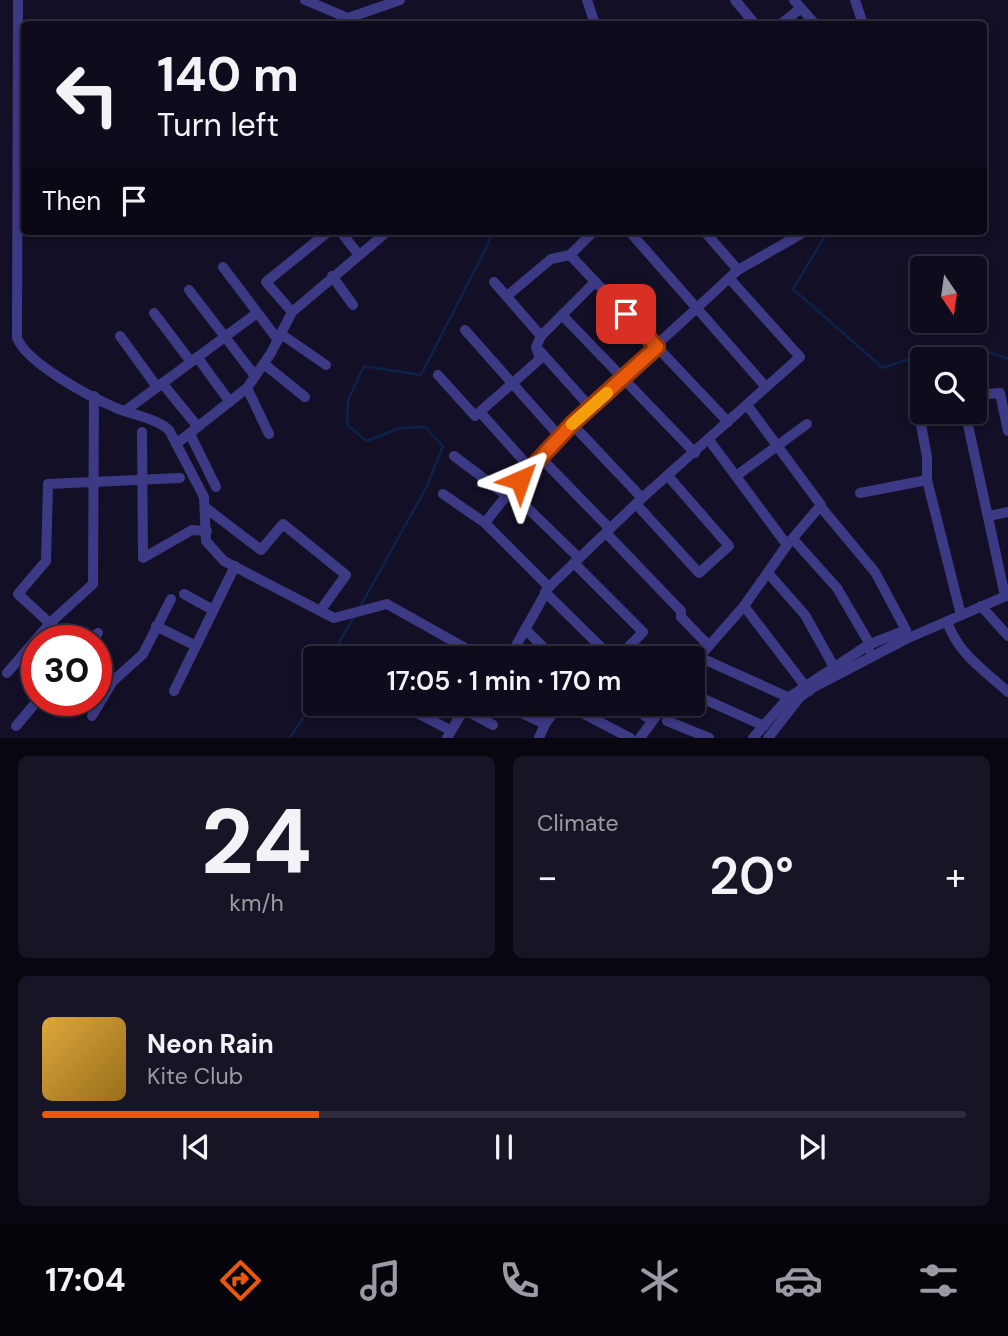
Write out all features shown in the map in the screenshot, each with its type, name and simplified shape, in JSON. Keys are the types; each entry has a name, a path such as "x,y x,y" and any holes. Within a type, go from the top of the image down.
{"street":[{"path":"18,0 18,338 22,349 94,396 162,424 176,444 204,497 206,541 224,561 334,618 387,604 462,646"},
{"path":"305,0 320,3 348,18 400,0"},
{"path":"587,0 594,21"},
{"path":"734,0 752,21"},
{"path":"855,0 862,21"},
{"path":"784,21 798,4 812,21"},
{"path":"292,312 266,282 324,235"},
{"path":"343,235 359,255"},
{"path":"176,444 247,388 280,337 292,312 383,235"},
{"path":"507,296 551,259 570,255 590,235"},
{"path":"633,235 766,387"},
{"path":"516,646 547,590 639,501 800,357 733,274 707,235"},
{"path":"485,523 508,493 572,424 733,274 799,235"},
{"path":"570,255 728,422"},
{"path":"223,267 257,313 280,337 326,365"},
{"path":"332,276 353,305"},
{"path":"494,282 541,336"},
{"path":"438,376 475,416 540,359 536,347 541,336 595,282"},
{"path":"189,290 255,376"},
{"path":"154,313 230,402"},
{"path":"125,411 257,313"},
{"path":"562,315 695,453"},
{"path":"465,330 560,437"},
{"path":"120,336 194,431 216,487"},
{"path":"536,347 591,408"},
{"path":"264,364 305,397"},
{"path":"247,388 269,434"},
{"path":"987,394 1000,393 1008,431"},
{"path":"7,673 50,624 93,584 94,396"},
{"path":"747,405 820,506 875,572 906,630 868,645 834,667 792,700 754,737"},
{"path":"480,412 530,468"},
{"path":"572,424 709,583"},
{"path":"736,476 807,424"},
{"path":"921,424 927,457 927,480 961,615"},
{"path":"807,688 1006,595 968,424"},
{"path":"142,432 143,558 192,530 207,531"},
{"path":"709,440 790,542 837,588 872,657"},
{"path":"454,456 508,493 643,632 631,644"},
{"path":"541,458 681,611 681,617 709,646"},
{"path":"668,476 729,546 699,573"},
{"path":"50,624 18,594 46,561 48,484 180,478"},
{"path":"860,493 927,480"},
{"path":"443,494 485,523 600,646"},
{"path":"705,650 744,606 790,542 820,506"},
{"path":"206,508 261,550 283,524 346,575 320,611"},
{"path":"989,516 1008,512"},
{"path":"174,691 234,566"},
{"path":"768,573 805,615 834,667"},
{"path":"184,594 213,610"},
{"path":"112,683 143,654 171,599"},
{"path":"744,606 807,688"},
{"path":"981,607 1008,636"},
{"path":"947,621 953,639 1008,692"},
{"path":"156,626 196,646"},
{"path":"525,629 542,646"},
{"path":"705,664 792,700"},
{"path":"705,699 764,726"},
{"path":"768,737 792,700"},
{"path":"16,726 24,716"},
{"path":"419,716 448,734 457,716"},
{"path":"480,716 493,724"},
{"path":"528,716 545,724"},
{"path":"539,737 552,716"},
{"path":"587,716 630,737"},
{"path":"640,737 655,716"},
{"path":"667,721 709,737"}],"waterway":[{"path":"360,607 427,486 443,446 425,427 400,428 367,441 347,425 348,400 364,366 421,375 491,235"},
{"path":"826,235 793,289 883,368 945,351 977,350 1008,359"},
{"path":"337,646 355,615"},
{"path":"290,738 304,716"}],"slow traffic":[{"path":"572,424 607,393"}],"route":[{"path":"520,480 572,424 657,347 626,314"}]}
